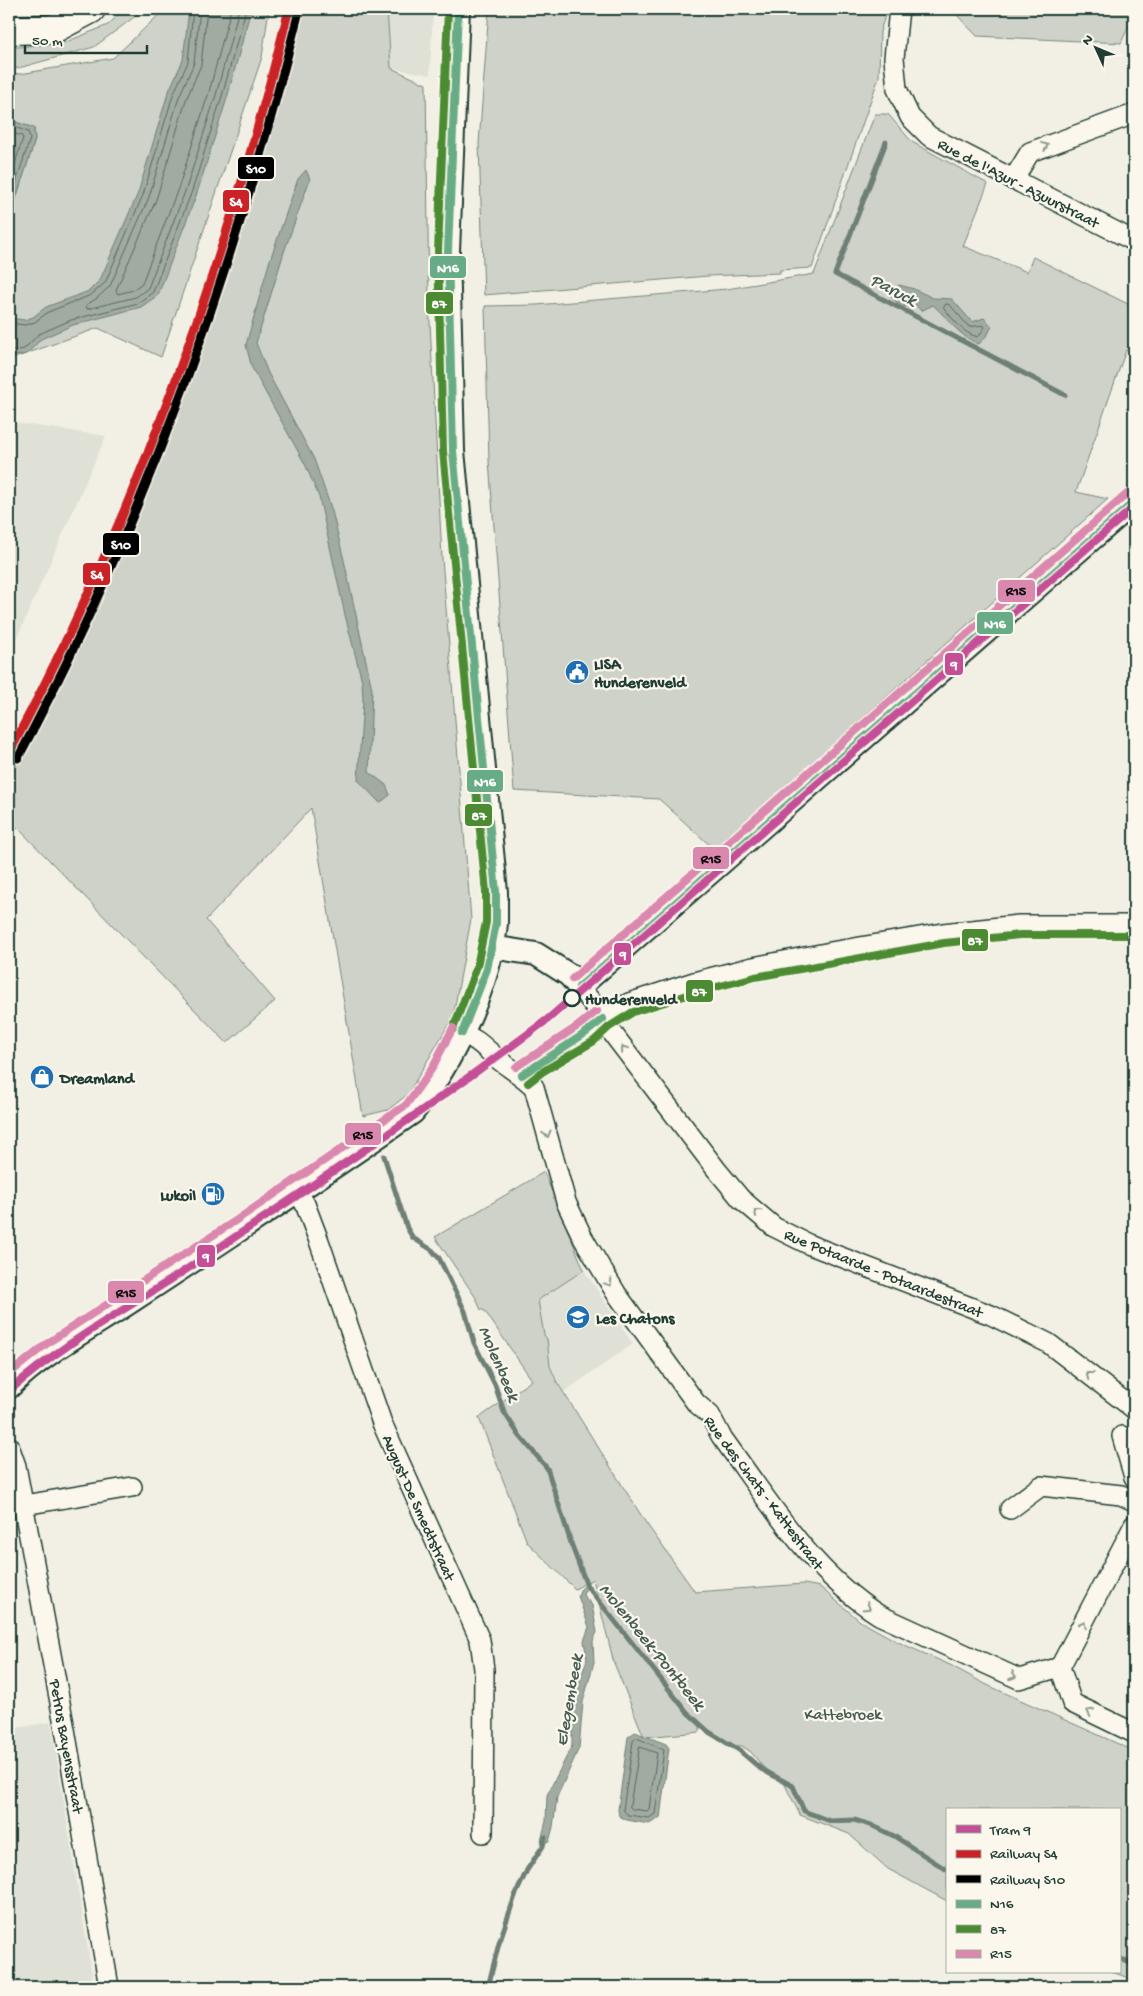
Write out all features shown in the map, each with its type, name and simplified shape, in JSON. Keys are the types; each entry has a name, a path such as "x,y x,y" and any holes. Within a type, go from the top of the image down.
{"highway":[{"path":"9,30 53,29 91,9"}],"street":[{"path":"9,1386 29,1368 54,1350 134,1300 413,1112 440,1075 462,1033 487,969 496,923 496,892 453,451 448,251 458,9"},
{"name":"Rue de l'Azur - Azuurstraat","path":"899,9 894,58 897,89 910,117 929,136 1012,180 1134,240"},
{"path":"1012,180 1030,152 1134,114"},
{"path":"579,987 1134,502"},
{"path":"603,1019 629,1003 694,982 836,951 943,933 1019,926 1134,926"},
{"name":"Rue Potaarde - Potaardestraat","path":"492,947 536,954 569,975 723,1176 741,1198 774,1227 810,1245 958,1302 1048,1343 1134,1409"},
{"name":"Rue des Chats - Kattestraat","path":"462,1033 476,1039 503,1063 522,1075 534,1087 566,1202 599,1267 696,1403 710,1415 721,1436 818,1565 845,1592 879,1615 1019,1679 1060,1667"},
{"name":"August De Smedtstraat","path":"297,1191 305,1204 319,1241 382,1423 480,1640 484,1669 483,1833"},
{"path":"1122,1436 1134,1477"},
{"name":"Petrus Bayensstraat","path":"9,1446 16,1466 24,1505 109,1987"},
{"path":"1010,1509 1041,1486 1121,1495 1134,1501"},
{"path":"24,1505 132,1487"},
{"path":"1134,1525 1060,1667 1072,1703 1134,1733"}],"shaded area":[{"path":"387,9 433,9 430,75 391,68"},
{"path":"9,422 106,436 9,656"},
{"name":"Les Chatons","path":"584,1270 633,1344 564,1392 550,1366 547,1339 544,1335 538,1300"},
{"path":"51,1722 94,1987 9,1987 9,1729"}],"green space":[{"path":"124,9 145,9 94,47 15,69 9,69 9,48 66,42 108,25"},
{"path":"165,9 269,9 262,57 161,357 98,328 9,360 9,220 35,140 34,128 9,120 9,73 20,74 113,58"},
{"path":"299,9 387,9 391,68 426,84 429,303 442,558 471,919 453,1017 408,1094 388,1110 363,1116 311,808 206,920 275,1001 227,1043 17,827 9,842 9,773 29,737 90,613 146,486 196,358 241,226 279,92"},
{"path":"489,9 887,9 880,32 879,77 812,268 780,270 780,273 708,276 484,295 479,143"},
{"path":"951,9 1134,9 1134,14 1121,43 977,36"},
{"path":"875,114 888,114 912,142 988,184 963,246 1027,272 1033,257 1134,307 1134,353 1126,350 1076,492 1108,499 715,850 659,799 514,791 489,461 485,306 536,305 727,289 814,274"},
{"name":"Kattebroek","path":"544,1172 584,1270 538,1300 544,1335 547,1339 550,1366 557,1382 646,1523 695,1592 804,1584 820,1587 860,1621 898,1642 950,1665 985,1684 1134,1751 1134,1980 1118,1974 1120,1974 1120,1808 946,1808 946,1900 888,1869 849,1834 800,1815 783,1781 789,1784 763,1767 751,1752 742,1746 727,1745 700,1726 700,1732 644,1737 614,1663 593,1579 575,1589 527,1542 479,1418 532,1380 484,1310 481,1310 476,1298 435,1237"}],"water":[{"path":"189,9 251,9 227,98 197,193 158,295 141,307 73,325 41,339 27,354 9,357 9,318 25,320 33,317 46,307 89,291 100,280 138,193 168,93 183,60"},
{"path":"9,120 34,128 35,140 9,220"},
{"path":"306,170 310,179 284,252 256,343 268,373 314,459 332,511 372,689 369,772 386,785 390,795 380,803 358,780 363,700 362,681 345,615 319,497 305,464 252,368 246,345 269,263 298,179"},
{"path":"899,285 914,289 933,298 952,299 972,322 984,318 992,326 979,344 972,341 959,332 933,305 921,311 915,304 901,308 891,296"},
{"path":"585,1585 588,1588 584,1591 583,1595 592,1605 597,1632 593,1641 594,1662 583,1702 579,1748 557,1797 549,1842 541,1841 546,1821 547,1795 572,1746 572,1717 577,1689 587,1659 584,1641 589,1627 578,1596 580,1590"},
{"path":"635,1732 666,1744 669,1748 660,1818 649,1824 627,1820 619,1816 618,1810 628,1737"}],"waterway":[{"name":"Paruck","path":"886,142 835,274 1065,395"},
{"name":"Molenbeek-Pontbeek","path":"384,1156 407,1228 413,1238 432,1250 439,1258 465,1311 474,1343 495,1385 504,1412 519,1435 547,1468 587,1586 687,1712 709,1732 739,1750 761,1769 793,1786 804,1811 830,1821 854,1820 871,1825 894,1836 946,1869"},
{"name":"Elegembeek","path":"488,1987 499,1943 515,1896 527,1870 543,1846 545,1837"},
{"name":"Molenbeek-Pontbeek","path":"1120,1958 1134,1965"}],"tram line":[{"name":"9","path":"9,1391 51,1357 324,1178 548,1019 1134,507"}],"rail line":[{"name":"S4","path":"9,753 55,664 97,574 172,390 206,296 236,201 289,9"},
{"name":"S10","path":"18,758 64,669 106,578 181,394 215,299 245,204 299,11"}],"transit line":[{"name":"87","path":"448,9 438,251 443,451 486,892 486,922 477,966 453,1029"},
{"name":"N16","path":"458,9 448,251 453,451 496,892 496,923 487,969 462,1033"},
{"name":"R15","path":"572,979 1127,494"},
{"name":"N16","path":"579,987 1134,502"},
{"name":"87","path":"528,1083 542,1072 594,1041 609,1027 633,1012 697,992 755,977 944,943 1020,935 1134,935"},
{"name":"R15","path":"516,1067 578,1026 597,1011"},
{"name":"N16","path":"522,1075 584,1034 603,1019"},
{"name":"R15","path":"9,1374 49,1342 235,1221 406,1105 431,1070 453,1028"}],"place":[{"name":"LISA Hunderenveld","path":"577,672"},
{"name":"Hunderenveld","path":"572,998"},
{"name":"Dreamland","path":"42,1077"},
{"name":"Lukoil","path":"213,1194"},
{"name":"Les Chatons","path":"578,1317"}],"water label":[{"name":"Molenbeek","path":"500,1363"}]}
